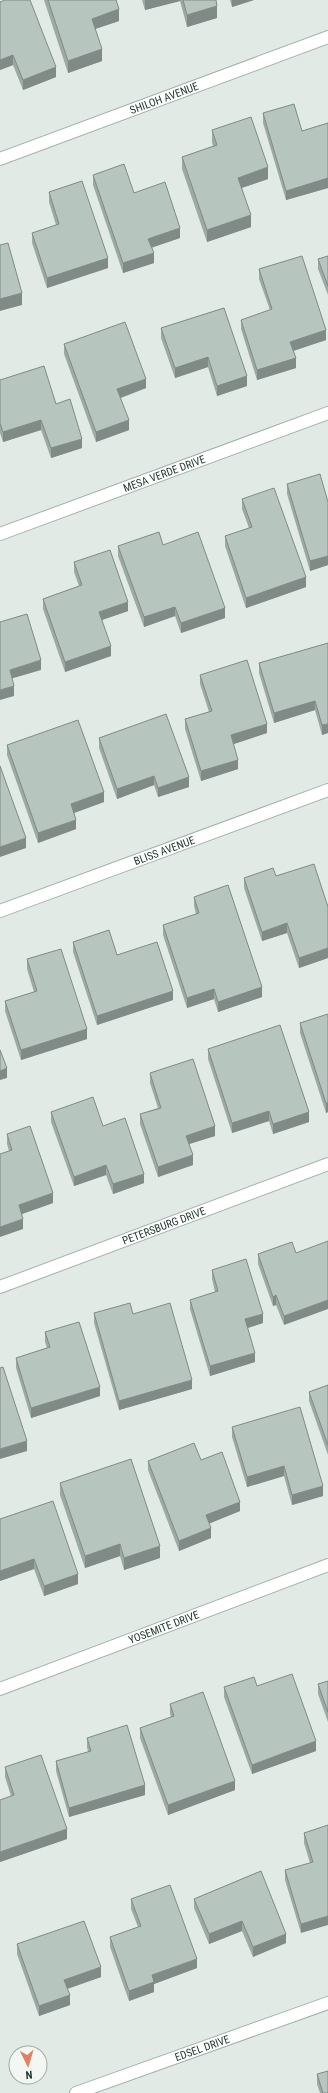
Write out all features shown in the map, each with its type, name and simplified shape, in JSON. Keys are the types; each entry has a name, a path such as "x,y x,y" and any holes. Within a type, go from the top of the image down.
{"street":[{"name":"SHILOH AVENUE","path":"0,159 328,37"},
{"name":"MESA VERDE DRIVE","path":"0,534 328,413"},
{"name":"BLISS AVENUE","path":"0,912 328,790"},
{"name":"PETERSBURG DRIVE","path":"0,1287 328,1164"},
{"name":"YOSEMITE DRIVE","path":"0,1689 328,1565"},
{"name":"EDSEL DRIVE","path":"76,2093 328,2003"}],"building":[{"path":"5,0 30,0 56,67 23,80 13,55 0,60 0,2"},
{"path":"48,0 116,0 119,9 92,19 102,49 68,61"},
{"path":"183,0 216,0 217,6 187,15"},
{"path":"294,104 302,131 328,123 328,178 286,191 263,113"},
{"path":"251,117 268,167 238,178 251,215 207,230 182,157 217,145 212,130"},
{"path":"124,164 134,193 165,182 180,228 148,239 154,253 123,263 93,175"},
{"path":"82,181 108,258 47,278 32,233 59,224 49,192"},
{"path":"8,243 22,293 0,299 0,245"},
{"path":"302,256 326,330 290,342 296,358 257,370 241,320 272,309 259,269"},
{"path":"328,256 328,286 318,259"},
{"path":"224,308 247,376 217,386 208,357 175,368 161,328"},
{"path":"125,322 146,379 117,389 129,420 96,432 64,344"},
{"path":"44,366 56,404 70,399 82,439 51,448 41,420 3,432 0,423 0,380"},
{"path":"320,474 328,502 328,556 310,561 287,484"},
{"path":"274,488 306,577 246,598 225,536 252,527 242,499"},
{"path":"159,532 163,545 198,532 225,608 181,623 175,607 144,617 118,546"},
{"path":"110,550 128,602 99,612 111,646 65,662 43,599 82,585 74,562"},
{"path":"27,614 41,660 10,670 14,686 0,690 0,622"},
{"path":"328,643 328,724 322,725 315,701 274,713 259,663"},
{"path":"247,660 267,724 231,735 238,760 201,771 185,719 212,711 200,675"},
{"path":"166,714 189,777 158,788 154,776 117,789 99,738"},
{"path":"78,720 104,792 71,804 76,820 38,833 7,745"},
{"path":"0,766 26,838 0,847"},
{"path":"314,864 328,907 328,948 299,958 287,923 262,932 244,878 273,868 276,876"},
{"path":"228,885 262,987 218,1002 214,989 187,998 163,925 199,913 194,897"},
{"path":"109,930 117,955 157,942 173,991 97,1016 73,942"},
{"path":"61,949 87,1029 21,1050 5,1001 37,991 27,959"},
{"path":"328,1014 328,1103 326,1103 300,1023"},
{"path":"280,1025 309,1112 273,1124 269,1111 232,1123 208,1049"},
{"path":"0,1050 7,1068 0,1071"},
{"path":"193,1059 215,1126 186,1136 193,1155 158,1167 140,1114 161,1108 150,1073"},
{"path":"93,1097 103,1126 125,1118 144,1174 113,1184 106,1165 74,1177 51,1112"},
{"path":"30,1126 53,1193 19,1205 23,1219 0,1227 0,1154 12,1150 7,1134"},
{"path":"328,1241 328,1300 284,1316 276,1295 273,1297 258,1254 292,1242 296,1253"},
{"path":"246,1259 263,1314 245,1319 255,1353 210,1366 190,1300 218,1291 212,1270"},
{"path":"130,1303 133,1314 170,1303 192,1380 119,1401 94,1313"},
{"path":"79,1322 100,1387 31,1408 16,1358 50,1347 45,1332"},
{"path":"3,1367 27,1441 0,1449 0,1368"},
{"path":"328,1385 328,1445 309,1392"},
{"path":"300,1407 323,1486 292,1495 284,1466 247,1477 232,1427"},
{"path":"194,1443 201,1460 222,1452 240,1502 206,1515 211,1528 179,1541 148,1461"},
{"path":"131,1459 160,1546 124,1558 120,1544 85,1556 60,1483"},
{"path":"53,1501 78,1574 44,1586 34,1559 0,1571 0,1519"},
{"path":"292,1674 316,1741 252,1765 224,1687 254,1677 257,1686"},
{"path":"328,1681 328,1712 318,1684"},
{"path":"203,1692 235,1781 168,1805 140,1728 174,1716 170,1704"},
{"path":"127,1725 145,1785 69,1808 56,1761 91,1751 87,1738"},
{"path":"41,1755 67,1829 0,1852 0,1800 14,1795 5,1767"},
{"path":"328,1825 328,1916 301,1924 285,1870 313,1862 304,1833"},
{"path":"261,1871 286,1934 253,1947 242,1921 209,1934 194,1899"},
{"path":"170,1885 197,1959 152,1975 154,1982 129,1991 110,1937 141,1926 131,1899"},
{"path":"84,1921 101,1967 64,1980 70,1995 39,2006 17,1944"},
{"path":"328,2071 328,2093 323,2093 317,2074"}]}
